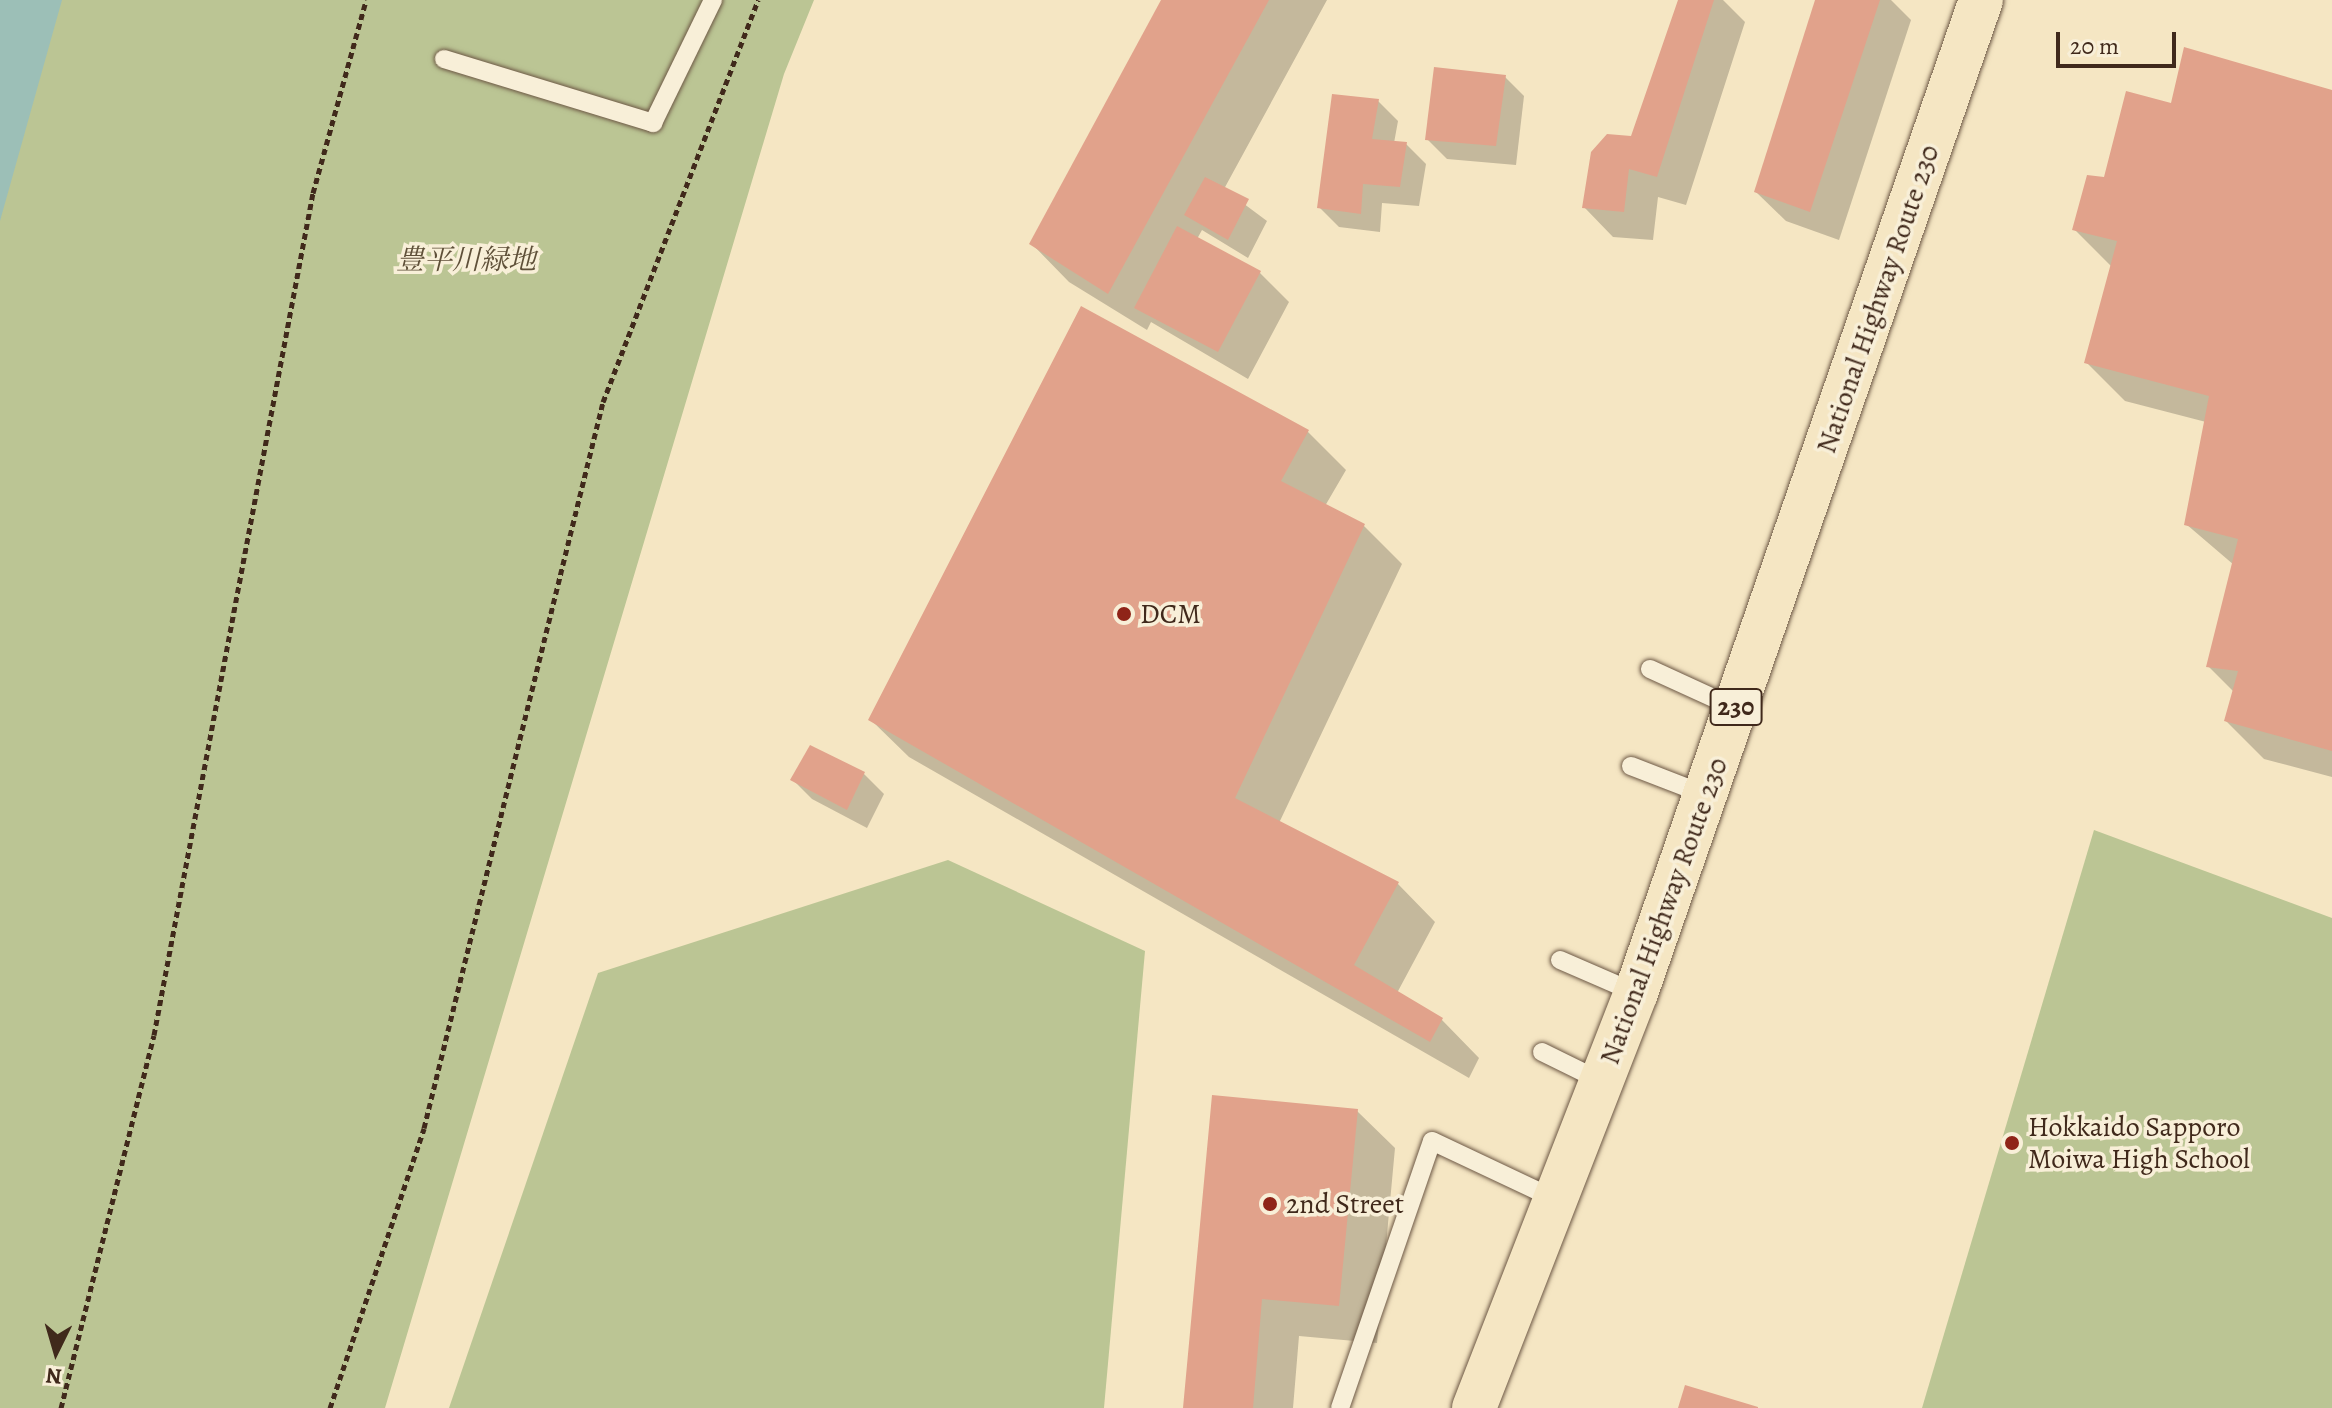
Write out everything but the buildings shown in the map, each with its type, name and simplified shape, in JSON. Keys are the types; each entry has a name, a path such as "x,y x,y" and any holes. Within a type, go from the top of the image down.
{"highway":[{"name":"National Highway Route 230","path":"1474,1408 1603,1082 1706,795 1969,7"}],"lane":[{"path":"444,59 653,123 713,0"},
{"path":"1650,669 1736,708"},
{"path":"1631,766 1706,795"},
{"path":"1560,960 1636,993"},
{"path":"1542,1052 1603,1082"},
{"path":"1340,1408 1432,1141 1557,1200"}],"path":[{"path":"61,1408 154,1035 313,193 366,0"},
{"path":"330,1408 424,1128 603,402 758,0"}],"green space":[{"name":"豊平川緑地","path":"0,0 814,0 784,74 385,1408 0,1408"},
{"path":"2094,830 2332,918 2332,1408 1922,1408"},
{"path":"948,860 1145,951 1104,1408 449,1408 598,973"}],"water":[{"path":"0,0 62,0 0,221"}],"place":[{"name":"DCM","path":"1124,614"},
{"name":"Hokkaido Sapporo Moiwa High School","path":"2012,1143"},
{"name":"2nd Street","path":"1270,1204"}]}
